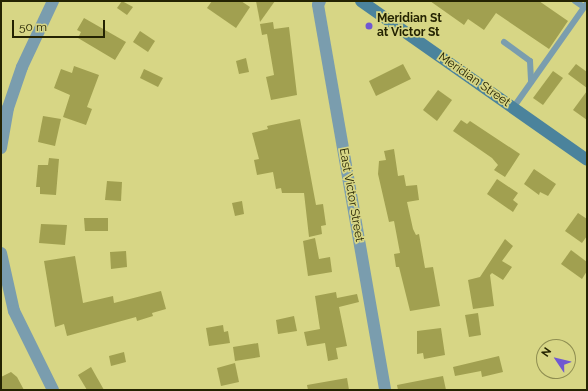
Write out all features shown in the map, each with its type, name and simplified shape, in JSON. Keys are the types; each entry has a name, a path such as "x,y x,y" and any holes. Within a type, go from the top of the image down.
{"main road":[{"name":"Meridian Street","path":"361,1 587,160"}],"street":[{"path":"1,148 8,108 22,67 54,1"},
{"name":"East Victor Street","path":"320,1 318,5 385,390"},
{"path":"1,253 14,311 52,390"}],"lane":[{"path":"513,108 585,5 575,1"},
{"path":"504,42 530,61 531,82"}],"building":[{"path":"122,1 133,7 127,15 117,8"},
{"path":"212,1 241,1 250,7 236,28 207,8"},
{"path":"256,1 275,1 260,22"},
{"path":"430,1 539,1 568,21 549,49 496,13 484,30 468,19 464,25"},
{"path":"84,18 126,42 115,60 78,38 81,32 77,30"},
{"path":"273,22 274,29 289,27 297,95 271,100 266,77 274,75 267,34 262,35 260,24"},
{"path":"140,31 155,41 148,52 133,42"},
{"path":"246,58 249,72 239,74 236,61"},
{"path":"403,64 411,79 376,96 369,81"},
{"path":"576,64 587,72 587,88 568,74"},
{"path":"74,66 99,75 87,107 92,109 86,125 63,117 70,95 54,88 61,69 72,73"},
{"path":"144,69 163,78 158,87 140,78"},
{"path":"553,71 563,78 543,105 533,98"},
{"path":"438,90 452,100 437,121 423,110"},
{"path":"587,91 587,120 573,110"},
{"path":"43,116 61,119 55,146 38,142"},
{"path":"300,119 316,205 323,204 326,225 321,226 322,234 309,237 304,193 282,193 281,188 276,189 273,172 257,175 254,160 259,159 252,133 268,129 267,126"},
{"path":"461,120 467,124 470,121 520,154 505,177 494,170 498,165 492,158 453,131"},
{"path":"394,149 398,176 404,175 406,186 417,185 419,200 407,202 413,229 416,235 419,234 425,268 433,267 440,306 410,311 399,267 396,267 394,254 400,253 394,221 389,222 378,174 379,161 386,160 384,151"},
{"path":"49,158 59,159 56,195 40,194 40,187 36,187 38,165 48,165"},
{"path":"534,169 556,184 548,196 540,192 539,195 524,184"},
{"path":"497,179 518,193 513,200 518,204 513,212 487,194"},
{"path":"107,181 122,182 121,201 105,200"},
{"path":"242,201 244,214 235,216 232,203"},
{"path":"578,213 587,219 587,236 582,243 565,231"},
{"path":"84,218 108,218 108,231 85,231"},
{"path":"41,224 67,225 65,245 39,243"},
{"path":"315,238 319,259 330,257 332,272 308,276 303,241"},
{"path":"505,239 513,246 502,261 512,267 503,280 492,273 490,275 494,306 473,309 468,280 480,277"},
{"path":"571,250 587,262 587,271 582,279 561,264"},
{"path":"126,251 127,267 111,269 110,252"},
{"path":"75,256 83,303 113,296 114,303 161,291 166,309 152,313 153,316 137,321 136,317 67,336 64,324 55,327 44,261"},
{"path":"336,292 337,298 357,294 359,302 339,307 347,346 336,348 338,359 328,361 325,343 307,346 304,332 320,329 315,296"},
{"path":"478,313 481,335 469,337 465,315"},
{"path":"294,316 297,331 278,334 276,320"},
{"path":"223,325 224,332 228,331 230,343 209,346 206,328"},
{"path":"441,328 445,355 424,359 423,353 417,354 417,331"},
{"path":"258,343 260,357 235,361 233,347"},
{"path":"124,352 126,362 111,366 109,356"},
{"path":"499,356 503,372 482,377 481,371 455,376 453,367"},
{"path":"235,363 239,382 221,386 217,368"},
{"path":"91,367 104,390 87,390 78,375"},
{"path":"11,372 17,377 24,390 1,390 1,377"},
{"path":"443,376 446,390 398,390 397,385"},
{"path":"347,378 349,390 308,390 307,385"}],"place":[{"name":"Meridian St at Victor St","path":"369,26"}]}
